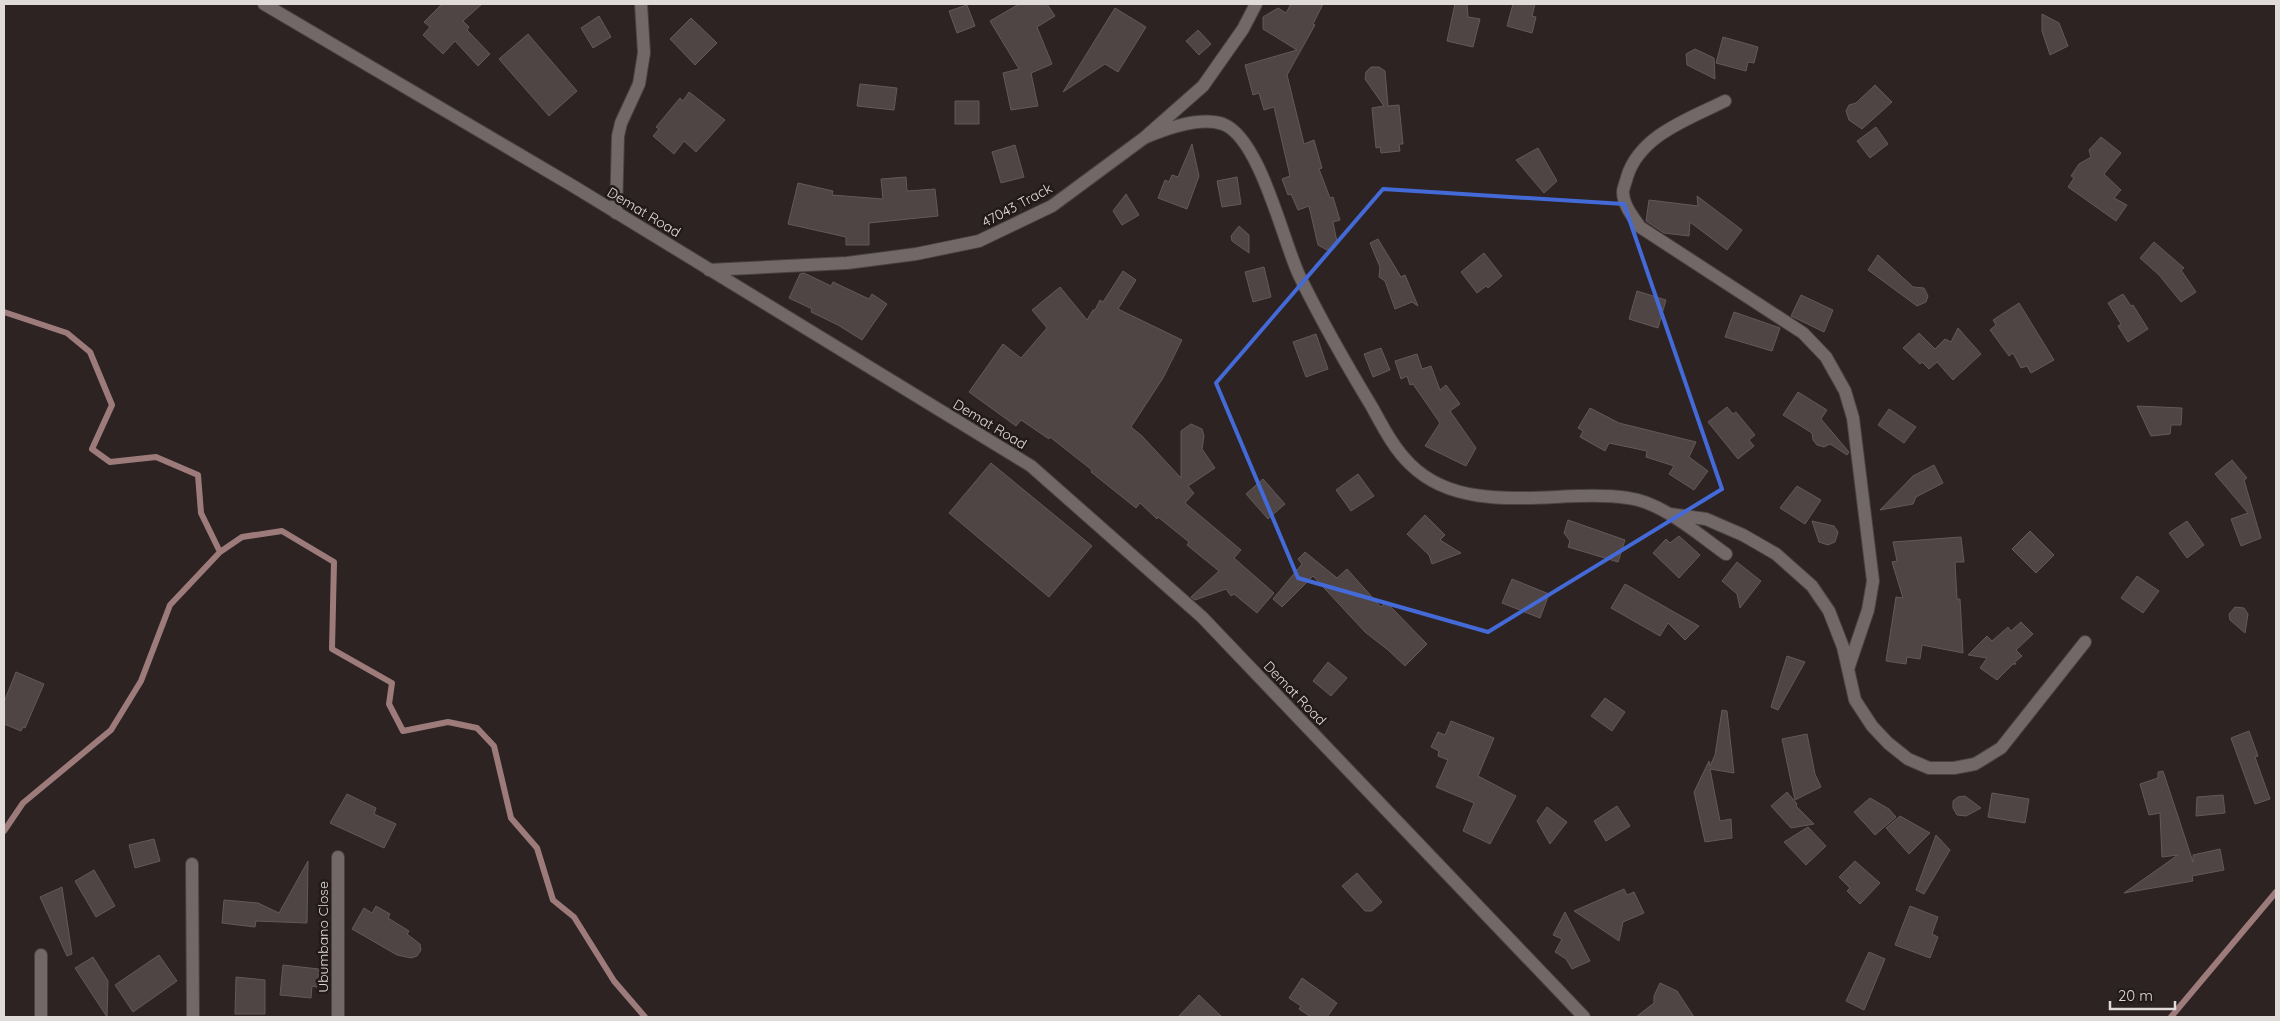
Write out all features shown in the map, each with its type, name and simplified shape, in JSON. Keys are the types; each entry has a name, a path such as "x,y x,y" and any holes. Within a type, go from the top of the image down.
{"street":[{"name":"Demat Road","path":"264,4 616,213 1031,466 1202,616 1584,1017"},
{"path":"616,213 618,136 621,123 639,84 644,53 641,4"},
{"name":"47043 Track","path":"709,270 847,263 916,254 979,241 1052,206 1144,138 1203,86 1243,29 1256,4"},
{"path":"1725,101 1665,131 1645,147 1631,164 1623,192 1629,210 1640,227 1803,333 1826,357 1845,391 1853,418 1873,580 1868,610 1848,669"},
{"path":"1144,138 1169,127 1206,122 1222,124 1239,137 1250,152 1280,218 1298,273 1390,440 1411,465 1432,480 1455,490 1493,498 1582,496 1629,498 1668,513 1706,519 1743,535 1776,554 1812,586 1829,611 1842,646 1856,700 1872,726 1888,743 1908,759 1929,768 1954,768 1975,764 2001,748 2085,642"},
{"path":"1668,513 1726,554"},
{"name":"Ubumbano Close","path":"338,857 338,1017"},
{"path":"192,864 193,1017"},
{"path":"41,955 41,1017"}],"highlighted area":[{"path":"1383,189 1624,204 1722,489 1488,632 1298,578 1216,383"}],"building":[{"path":"442,4 482,4 463,21 469,27 467,30 490,54 478,66 455,41 443,54 423,35 430,27 424,22"},
{"path":"1019,4 1047,4 1055,16 1037,27 1052,64 1031,73 1038,106 1011,110 1003,73 1019,69 990,21"},
{"path":"1291,4 1323,4 1313,24 1315,25 1287,75 1304,144 1314,140 1322,168 1319,169 1330,198 1333,197 1340,220 1333,222 1337,242 1334,248 1327,250 1318,245 1309,206 1298,210 1291,194 1288,195 1282,179 1290,176 1274,107 1264,110 1259,93 1253,95 1245,65 1297,50 1263,29 1263,17 1278,8 1286,13"},
{"path":"1455,4 1467,4 1468,17 1480,19 1473,47 1447,41"},
{"path":"1513,4 1535,4 1532,16 1536,17 1532,33 1507,26"},
{"path":"967,5 975,26 957,33 949,11"},
{"path":"1115,8 1146,27 1118,72 1105,64 1063,92"},
{"path":"2042,14 2059,23 2068,46 2050,55 2042,31"},
{"path":"599,16 611,37 593,48 581,28"},
{"path":"691,18 717,43 695,65 670,39"},
{"path":"1198,30 1211,44 1199,55 1186,41"},
{"path":"528,34 577,91 549,116 499,59"},
{"path":"1723,37 1758,47 1754,63 1748,62 1746,71 1716,63"},
{"path":"1695,49 1714,58 1715,79 1687,65 1686,54"},
{"path":"1371,67 1379,67 1385,71 1388,106 1399,105 1403,144 1399,144 1400,151 1381,153 1380,147 1376,148 1372,108 1384,106 1365,79 1366,72"},
{"path":"860,84 897,88 894,110 857,106"},
{"path":"1875,85 1892,102 1862,129 1849,120 1846,111 1849,105 1856,103"},
{"path":"689,92 725,120 696,152 684,141 674,154 653,136 659,129 656,127 680,98 683,101"},
{"path":"955,101 979,101 979,124 955,124"},
{"path":"1876,127 1888,144 1870,158 1857,141"},
{"path":"2101,137 2121,153 2104,174 2121,190 2114,198 2127,205 2116,221 2068,187 2074,178 2071,176 2079,164 2091,157 2089,150"},
{"path":"1192,144 1199,176 1187,209 1158,198 1165,180 1169,182 1172,175 1178,177"},
{"path":"1015,145 1024,177 1001,183 992,152"},
{"path":"1538,148 1557,181 1544,193 1516,160"},
{"path":"906,177 907,191 935,189 938,216 869,223 869,245 846,245 846,237 788,224 798,183 833,191 832,195 883,199 881,179"},
{"path":"1237,177 1241,204 1222,207 1217,181"},
{"path":"1126,194 1139,215 1122,225 1113,211"},
{"path":"1697,196 1742,230 1727,250 1690,222 1689,236 1664,233 1646,221 1649,200 1698,206"},
{"path":"1239,226 1249,235 1249,253 1232,241 1231,236"},
{"path":"1378,239 1401,277 1405,275 1418,306 1412,302 1395,309 1385,281 1379,277 1380,267 1370,243"},
{"path":"2154,242 2184,268 2181,270 2196,292 2181,302 2159,275 2140,258"},
{"path":"1484,253 1502,276 1488,288 1486,286 1477,293 1461,272"},
{"path":"1878,255 1913,287 1924,288 1928,296 1926,302 1917,306 1868,270"},
{"path":"1264,267 1271,297 1253,302 1245,272"},
{"path":"1123,271 1136,280 1118,309 1182,340 1163,378 1131,427 1142,436 1181,478 1181,431 1191,424 1202,429 1204,436 1202,449 1215,468 1188,486 1194,493 1185,503 1241,550 1234,558 1274,593 1257,613 1234,594 1231,596 1226,589 1195,600 1191,597 1219,571 1187,545 1189,542 1158,517 1157,519 1140,503 1136,508 1050,437 1049,439 1021,420 1016,426 969,392 1003,344 1021,358 1047,328 1032,310 1060,287 1087,320 1100,300 1103,302"},
{"path":"804,273 831,286 833,282 869,299 872,294 887,304 862,340 838,325 811,312 812,309 789,298 800,274"},
{"path":"1637,291 1666,300 1658,328 1629,319"},
{"path":"2123,294 2131,306 2133,305 2148,329 2128,342 2118,326 2121,324 2108,303"},
{"path":"1801,295 1833,310 1824,332 1791,316"},
{"path":"2019,303 2054,360 2031,373 2027,366 2021,368 2013,353 2009,356 1990,330 1996,325 1993,320"},
{"path":"1734,312 1780,328 1772,351 1725,337"},
{"path":"1958,328 1981,354 1953,380 1937,362 1929,369 1922,362 1920,364 1903,348 1919,333 1935,349 1945,339 1951,342"},
{"path":"1316,334 1328,369 1306,377 1293,342"},
{"path":"1381,348 1390,370 1373,377 1364,354"},
{"path":"1417,354 1422,369 1431,366 1440,390 1446,385 1460,404 1450,411 1476,448 1466,466 1425,446 1440,423 1413,384 1410,385 1407,376 1401,379 1395,361"},
{"path":"1798,392 1827,410 1821,419 1849,452 1847,455 1830,444 1824,447 1817,445 1813,440 1812,433 1783,415"},
{"path":"2137,406 2182,408 2181,425 2171,425 2170,434 2151,436"},
{"path":"1727,407 1733,414 1736,412 1755,435 1749,440 1754,446 1738,459 1708,422"},
{"path":"1590,408 1619,423 1696,442 1689,457 1708,471 1694,490 1669,474 1674,466 1646,457 1647,451 1609,443 1605,451 1580,437 1583,431 1578,428"},
{"path":"1889,409 1916,427 1904,443 1878,425"},
{"path":"2232,460 2247,478 2244,480 2261,538 2241,546 2231,519 2248,513 2215,474"},
{"path":"991,463 1092,546 1049,597 949,513"},
{"path":"1934,465 1943,483 1916,497 1913,504 1880,510 1913,476"},
{"path":"1358,474 1374,496 1351,511 1336,490"},
{"path":"1263,479 1285,504 1268,519 1246,494"},
{"path":"1797,486 1821,500 1805,524 1780,508"},
{"path":"1425,515 1445,535 1440,540 1461,553 1432,564 1429,555 1407,534"},
{"path":"1568,520 1625,540 1618,562 1568,547 1570,541 1564,533"},
{"path":"1812,521 1834,526 1838,532 1835,542 1828,545 1819,542"},
{"path":"2187,521 2204,545 2187,558 2169,533"},
{"path":"2030,531 2054,555 2036,573 2012,549"},
{"path":"1679,536 1700,555 1679,578 1653,553 1666,539 1670,543"},
{"path":"1961,537 1964,562 1955,562 1957,599 1960,599 1963,653 1922,645 1920,659 1907,657 1906,664 1886,661 1896,597 1903,598 1892,562 1897,561 1893,542"},
{"path":"1305,552 1337,578 1347,569 1381,607 1386,602 1427,644 1405,666 1365,632 1313,576 1282,607 1273,599 1302,564 1298,559"},
{"path":"1737,562 1761,581 1740,608 1737,594 1722,581"},
{"path":"2137,576 2159,591 2143,613 2121,598"},
{"path":"1512,579 1549,594 1540,618 1502,603"},
{"path":"1625,584 1699,626 1685,640 1668,623 1660,636 1611,608"},
{"path":"2235,607 2244,608 2248,614 2245,633 2230,620 2229,614"},
{"path":"2021,622 2033,634 2016,650 2022,656 2014,663 2016,664 2013,664 1997,680 1980,668 1987,658 1968,655 1987,636 1992,641 2008,627 2011,631"},
{"path":"1787,656 1805,662 1778,710 1771,707"},
{"path":"1328,662 1347,678 1331,696 1313,681"},
{"path":"16,672 44,684 25,728 23,727 21,731 4,724 4,702"},
{"path":"1605,698 1625,712 1612,731 1591,716"},
{"path":"1722,710 1727,711 1734,773 1710,769 1720,821 1731,819 1732,838 1705,842 1694,792 1709,761 1710,766 1715,755"},
{"path":"1451,721 1494,738 1478,776 1516,796 1490,844 1463,831 1474,803 1436,787 1448,760 1438,756 1439,751 1431,747 1438,732 1445,735"},
{"path":"2249,731 2258,756 2255,757 2270,799 2255,804 2231,738"},
{"path":"1807,734 1815,774 1821,787 1795,800 1782,739"},
{"path":"2163,771 2193,862 2193,855 2220,849 2224,870 2192,876 2193,881 2124,893 2178,855 2162,857 2160,813 2149,815 2140,784 2158,778 2158,772"},
{"path":"1787,792 1797,804 1796,806 1814,824 1791,828 1771,806"},
{"path":"1992,793 2029,799 2025,823 1988,817"},
{"path":"347,794 376,808 374,814 396,824 384,848 330,823"},
{"path":"2223,795 2225,813 2196,816 2197,797"},
{"path":"1965,796 1981,808 1966,816 1957,815 1953,808 1953,801 1958,797"},
{"path":"1870,798 1889,809 1896,817 1875,835 1854,812"},
{"path":"1617,806 1630,826 1606,841 1594,821"},
{"path":"1547,807 1567,822 1550,844 1537,821"},
{"path":"1900,816 1930,833 1909,854 1886,828"},
{"path":"1808,827 1826,846 1806,865 1784,842"},
{"path":"1936,835 1950,850 1924,894 1916,890"},
{"path":"154,839 160,861 135,868 129,845"},
{"path":"308,861 307,923 256,921 255,927 222,923 224,900 258,903 279,913"},
{"path":"1855,861 1880,883 1860,904 1847,891 1850,888 1839,877"},
{"path":"94,870 115,906 96,917 75,881"},
{"path":"1357,873 1382,902 1372,911 1365,911 1342,886"},
{"path":"62,887 72,954 67,956 40,897"},
{"path":"1624,889 1627,895 1634,892 1644,913 1623,922 1619,941 1574,911"},
{"path":"376,906 390,914 388,918 409,931 407,934 420,944 421,950 417,956 411,958 397,955 352,929 364,908 372,913"},
{"path":"1910,906 1938,917 1932,934 1938,937 1930,958 1895,945"},
{"path":"1565,912 1590,961 1572,969 1566,959 1555,952 1562,939 1553,935"},
{"path":"1869,952 1885,959 1864,1010 1846,1001"},
{"path":"159,955 177,981 133,1012 115,985"},
{"path":"93,957 108,981 107,1017 75,968"},
{"path":"283,965 319,969 317,987 312,986 311,998 280,995"},
{"path":"236,977 265,980 265,1014 235,1014"},
{"path":"1302,978 1337,1003 1327,1017 1311,1017 1299,1009 1301,1006 1289,998"},
{"path":"1660,983 1677,991 1694,1017 1636,1017 1654,1003 1654,996"},
{"path":"1199,995 1222,1017 1178,1017"}],"waterway":[{"path":"4,312 67,333 90,352 112,405 92,449 110,462 156,457 198,475 201,513 220,552 242,537 282,531 334,562 332,649 392,683 389,704 403,731 448,722 477,728 494,746 511,818 537,848 553,900 574,917 614,981 645,1017"},
{"path":"4,831 23,803 111,730 141,681 170,605 220,552"},
{"path":"2171,1017 2276,892"}]}
